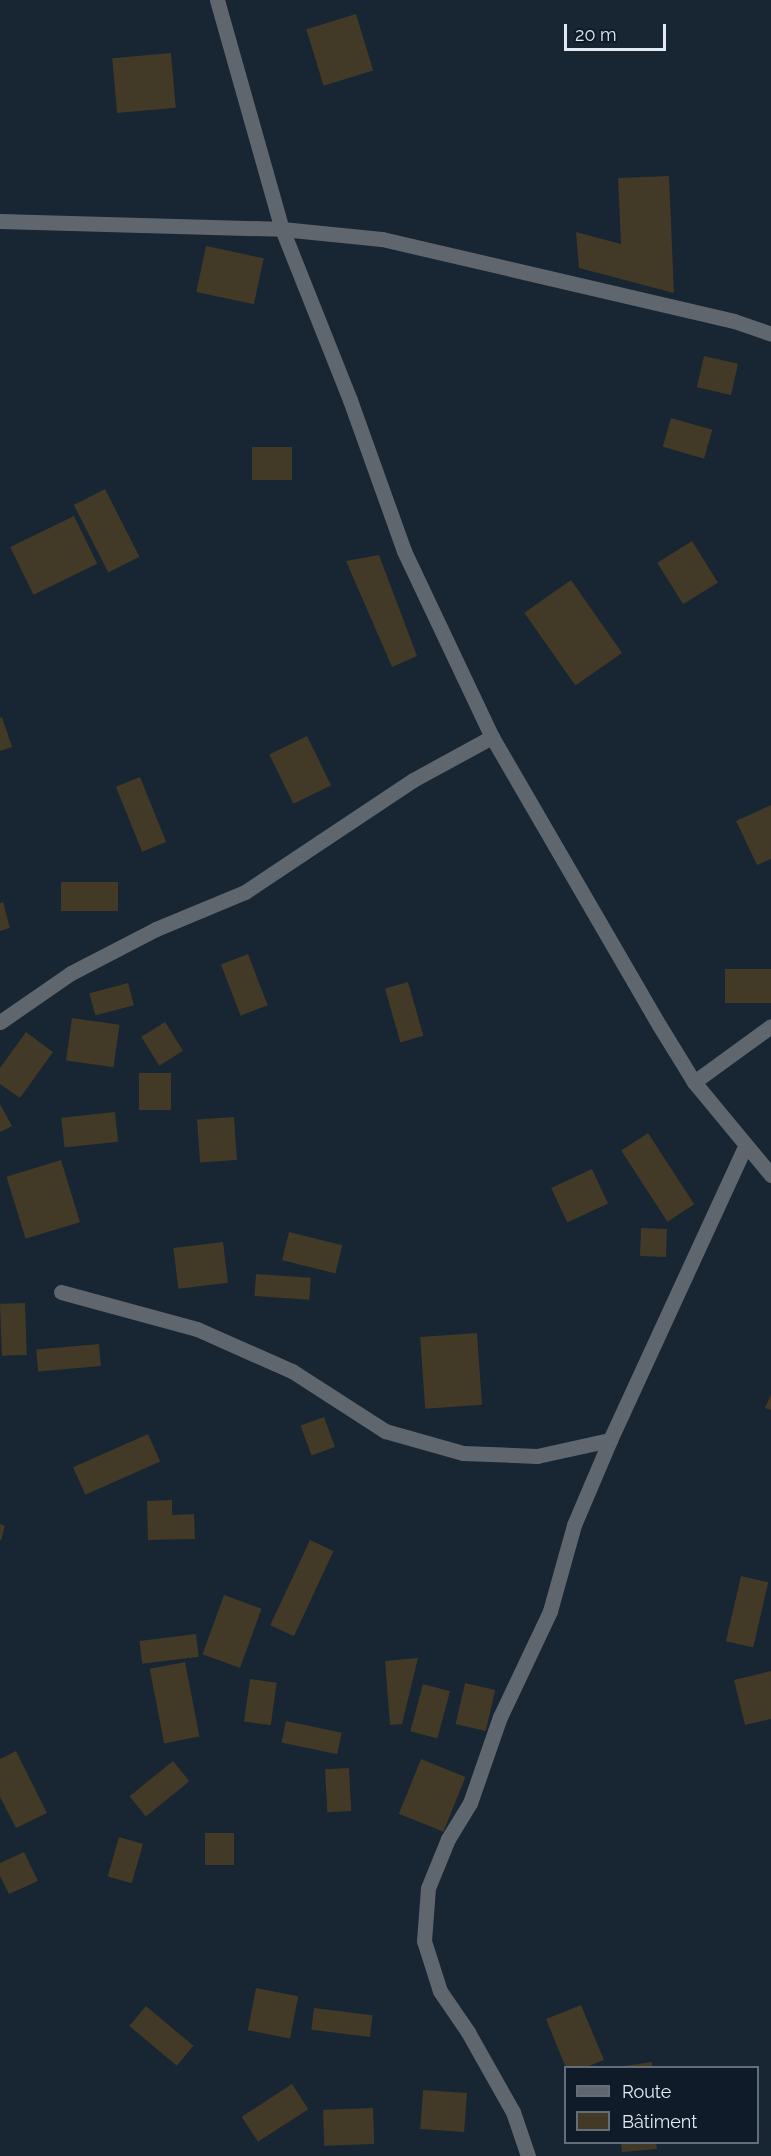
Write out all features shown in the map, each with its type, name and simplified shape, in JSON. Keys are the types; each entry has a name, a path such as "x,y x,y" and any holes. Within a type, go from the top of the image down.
{"street":[{"path":"217,0 282,229 350,400 404,551 492,736 694,1082 745,1147 771,1175"},
{"path":"0,221 282,229 382,238 734,321 771,334"},
{"path":"0,1022 71,973 156,929 244,892 413,780 492,736"},
{"path":"694,1082 771,1026"},
{"path":"528,2156 513,2112 468,2032 440,1991 424,1941 428,1888 448,1839 470,1803 500,1717 550,1611 574,1525 610,1440 745,1147"},
{"path":"61,1292 197,1329 292,1371 384,1431 452,1450 537,1456 610,1440"}],"building":[{"path":"356,14 373,70 324,86 306,29"},
{"path":"171,53 176,108 117,113 112,58"},
{"path":"669,176 674,293 579,268 576,232 621,244 618,178"},
{"path":"206,246 264,258 254,304 196,292"},
{"path":"704,356 738,364 731,395 697,387"},
{"path":"671,418 712,430 704,459 663,447"},
{"path":"252,447 292,447 292,480 252,480"},
{"path":"105,489 140,557 108,573 74,505"},
{"path":"74,516 97,564 33,595 10,547"},
{"path":"692,541 718,583 683,604 657,563"},
{"path":"379,555 417,656 392,667 346,561"},
{"path":"571,580 622,653 575,686 524,613"},
{"path":"2,717 12,747 0,751 0,718"},
{"path":"307,736 331,785 293,804 269,754"},
{"path":"140,777 166,842 142,852 116,787"},
{"path":"771,805 771,859 757,865 736,821"},
{"path":"61,882 118,882 118,911 61,911"},
{"path":"3,902 10,928 0,931 0,903"},
{"path":"248,954 268,1005 241,1016 221,964"},
{"path":"725,969 771,969 771,1003 725,1003"},
{"path":"408,982 423,1036 400,1042 385,989"},
{"path":"128,983 134,1005 95,1016 89,993"},
{"path":"72,1018 120,1025 114,1067 66,1061"},
{"path":"165,1022 183,1051 159,1066 141,1037"},
{"path":"26,1032 53,1052 20,1098 0,1084 0,1068"},
{"path":"139,1073 171,1073 171,1110 139,1110"},
{"path":"0,1104 12,1126 0,1132"},
{"path":"115,1112 118,1142 64,1147 61,1118"},
{"path":"234,1117 237,1160 200,1162 197,1120"},
{"path":"648,1133 694,1204 667,1222 621,1150"},
{"path":"61,1160 80,1222 25,1239 6,1177"},
{"path":"592,1169 608,1203 567,1222 551,1188"},
{"path":"641,1228 667,1229 666,1257 640,1256"},
{"path":"289,1232 342,1245 335,1273 282,1260"},
{"path":"223,1242 228,1283 178,1289 173,1248"},
{"path":"256,1274 311,1278 309,1300 254,1296"},
{"path":"25,1303 27,1355 2,1356 0,1304"},
{"path":"477,1333 482,1405 425,1409 420,1337"},
{"path":"99,1344 101,1366 38,1371 36,1349"},
{"path":"771,1395 771,1410 765,1408"},
{"path":"324,1417 335,1447 311,1456 301,1426"},
{"path":"148,1434 160,1461 85,1495 73,1467"},
{"path":"172,1500 172,1515 194,1514 195,1539 148,1540 147,1501"},
{"path":"0,1524 5,1526 1,1540 0,1540"},
{"path":"310,1540 334,1551 294,1636 270,1625"},
{"path":"741,1576 768,1582 753,1648 726,1641"},
{"path":"224,1595 262,1609 240,1668 202,1654"},
{"path":"196,1634 199,1657 142,1664 139,1641"},
{"path":"418,1658 402,1724 390,1725 385,1661"},
{"path":"185,1662 200,1737 164,1743 150,1669"},
{"path":"771,1671 771,1719 745,1725 734,1680"},
{"path":"250,1679 277,1683 271,1725 244,1722"},
{"path":"465,1683 495,1690 486,1731 456,1724"},
{"path":"423,1684 450,1691 437,1739 410,1731"},
{"path":"286,1721 342,1733 337,1754 281,1743"},
{"path":"16,1751 47,1813 16,1828 0,1797 0,1759"},
{"path":"421,1759 466,1777 443,1832 399,1814"},
{"path":"173,1761 189,1781 146,1816 129,1796"},
{"path":"349,1768 351,1811 327,1812 325,1769"},
{"path":"205,1833 234,1833 234,1865 205,1865"},
{"path":"119,1837 143,1844 132,1883 108,1876"},
{"path":"24,1852 38,1881 9,1894 0,1876 0,1863"},
{"path":"256,1988 298,1996 290,2038 248,2030"},
{"path":"581,2005 604,2060 589,2066 565,2066 546,2019"},
{"path":"146,2006 193,2046 177,2066 129,2026"},
{"path":"314,2008 373,2015 370,2037 311,2030"},
{"path":"652,2062 652,2066 623,2066"},
{"path":"292,2084 308,2109 258,2142 242,2117"},
{"path":"423,2090 467,2093 464,2132 420,2129"},
{"path":"373,2108 374,2144 324,2146 323,2110"},
{"path":"621,2144 656,2144 657,2149 622,2152"}]}
